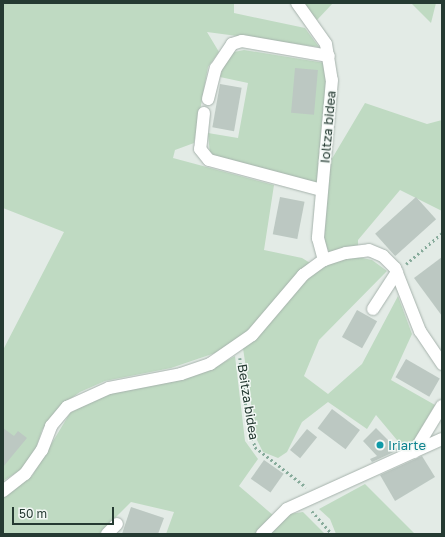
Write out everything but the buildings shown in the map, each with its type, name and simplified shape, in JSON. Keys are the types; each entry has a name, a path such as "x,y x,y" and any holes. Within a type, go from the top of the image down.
{"street":[{"name":"Ioltza bidea","path":"297,3 326,44 329,56 332,104 318,238 324,260"},
{"path":"208,99 216,68 232,44 242,41 329,56"},
{"path":"204,113 200,149 209,160 322,190"},
{"path":"3,491 25,474 42,450 50,426 67,407 109,388 181,374 210,364 239,347 283,296 324,260 369,250 383,256 397,272 420,331 442,364"},
{"path":"373,309 397,272"},
{"path":"414,453 442,406"},
{"path":"262,534 283,512 319,497 442,439"},
{"path":"108,534 117,524"}],"path":[{"path":"397,272 442,233"},
{"name":"Beitza bidea","path":"239,347 247,414 255,447 319,497"},
{"path":"301,504 317,514 332,534"}],"green space":[{"path":"3,3 234,3 234,13 305,28 319,47 207,32 219,52 208,67 194,143 175,150 173,158 274,185 264,250 302,258 320,269 335,261 324,243 330,162 365,103 427,124 442,120 442,211 400,190 358,240 358,257 372,260 387,271 319,340 304,376 328,394 362,364 398,296 412,334 391,380 435,405 407,452 376,415 367,429 328,402 302,422 287,452 278,458 263,452 256,438 243,348 235,341 215,353 171,368 105,381 80,392 60,406 42,430 35,451 22,469 3,481 3,350 64,232 3,208"},
{"path":"302,3 333,3 317,20"},
{"path":"411,3 436,3 431,23"},
{"path":"244,50 325,63 327,95 318,185 210,155 208,133 238,138 248,83 220,77 225,61 234,52"},
{"path":"235,356 245,441 258,459 239,486 274,516 303,512 325,534 166,534 174,512 131,502 99,534 3,534 3,497 32,476 70,413 110,391 177,381 212,369"},
{"path":"365,484 415,534 336,534 330,519 319,509"}],"place":[{"name":"Iriarte","path":"380,445"}]}
